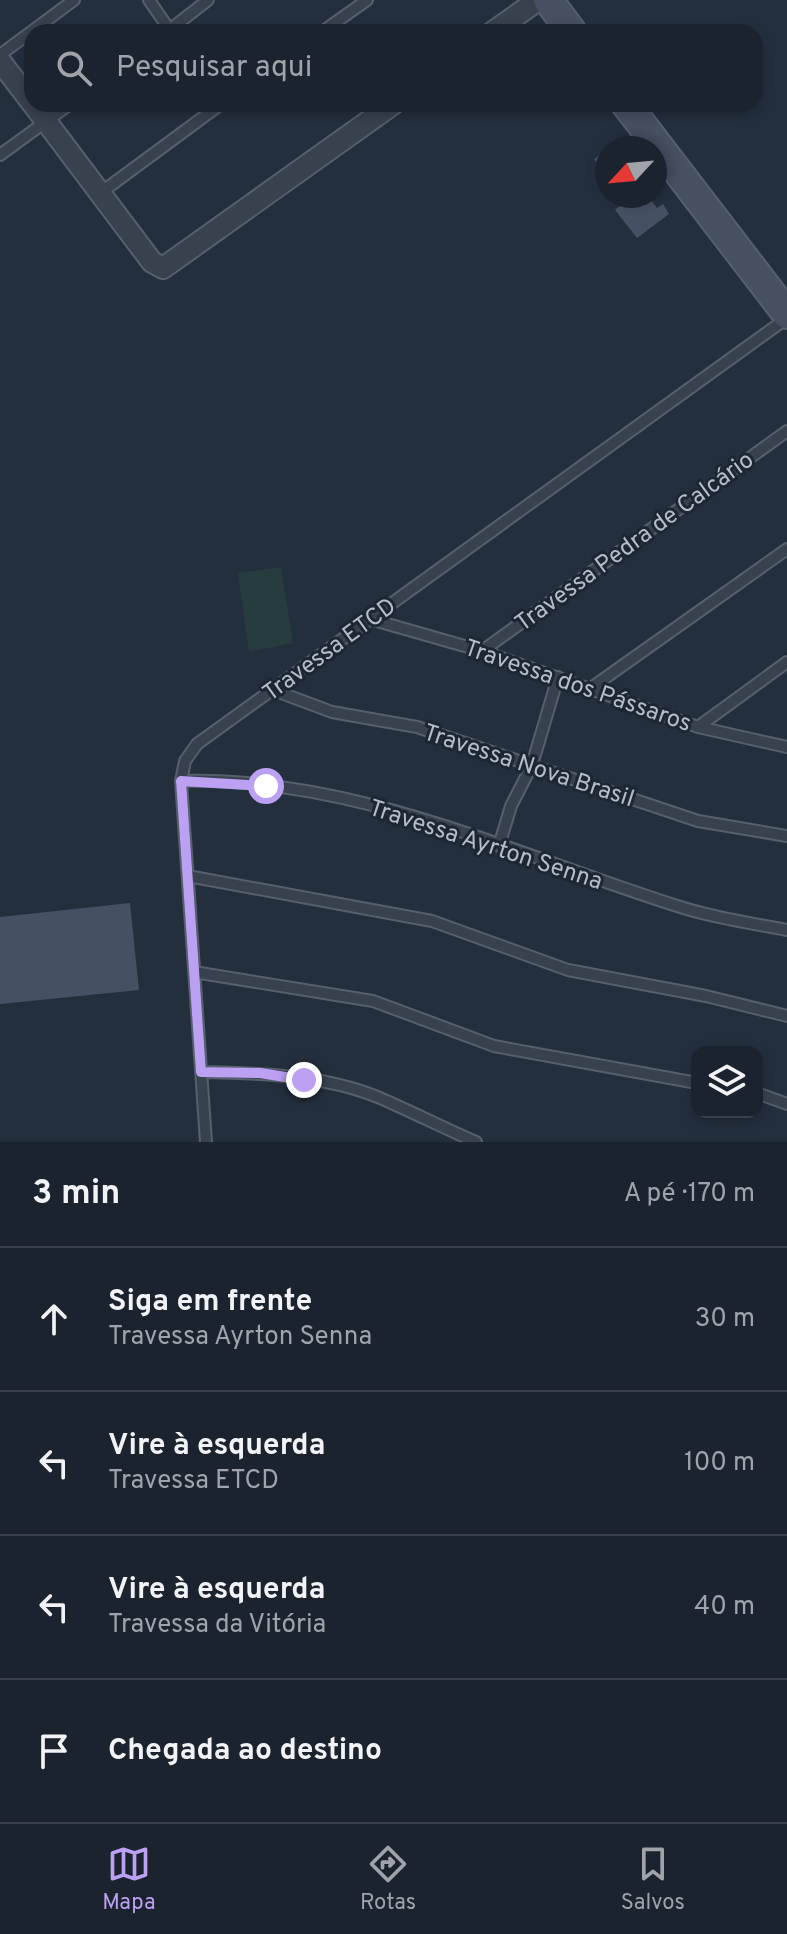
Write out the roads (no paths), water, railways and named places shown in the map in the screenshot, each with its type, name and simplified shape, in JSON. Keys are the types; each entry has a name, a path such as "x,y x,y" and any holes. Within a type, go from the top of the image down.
{"street":[{"path":"504,24 538,0"},
{"path":"548,0 566,24"},
{"path":"0,58 24,92"},
{"path":"39,112 152,262 163,268 382,112"},
{"path":"632,112 787,316"}],"lane":[{"path":"43,24 74,0"},
{"path":"149,0 164,24"},
{"path":"178,24 208,0"},
{"path":"333,24 367,0"},
{"path":"0,58 24,39"},
{"path":"0,155 59,112"},
{"path":"99,194 209,112"},
{"name":"Travessa ETCD","path":"206,1142 181,781 185,761 197,744 787,316"},
{"name":"Travessa Pedra de Calcário","path":"482,651 787,431"},
{"path":"591,688 787,549"},
{"name":"Travessa dos Pássaros","path":"370,619 482,651 698,727 787,747"},
{"path":"698,727 787,662"},
{"path":"499,846 511,806 532,765 558,677"},
{"name":"Travessa Nova Brasil","path":"273,690 332,712 417,727 698,821 787,836"},
{"name":"Travessa Ayrton Senna","path":"181,781 211,780 294,789 404,813 678,907 787,930"},
{"path":"188,876 432,921 568,970 706,996 787,1016"},
{"path":"194,972 373,1001 494,1046 691,1082"},
{"path":"201,1072 260,1073 326,1083 378,1097 476,1142"},
{"path":"763,1095 787,1104"}]}
